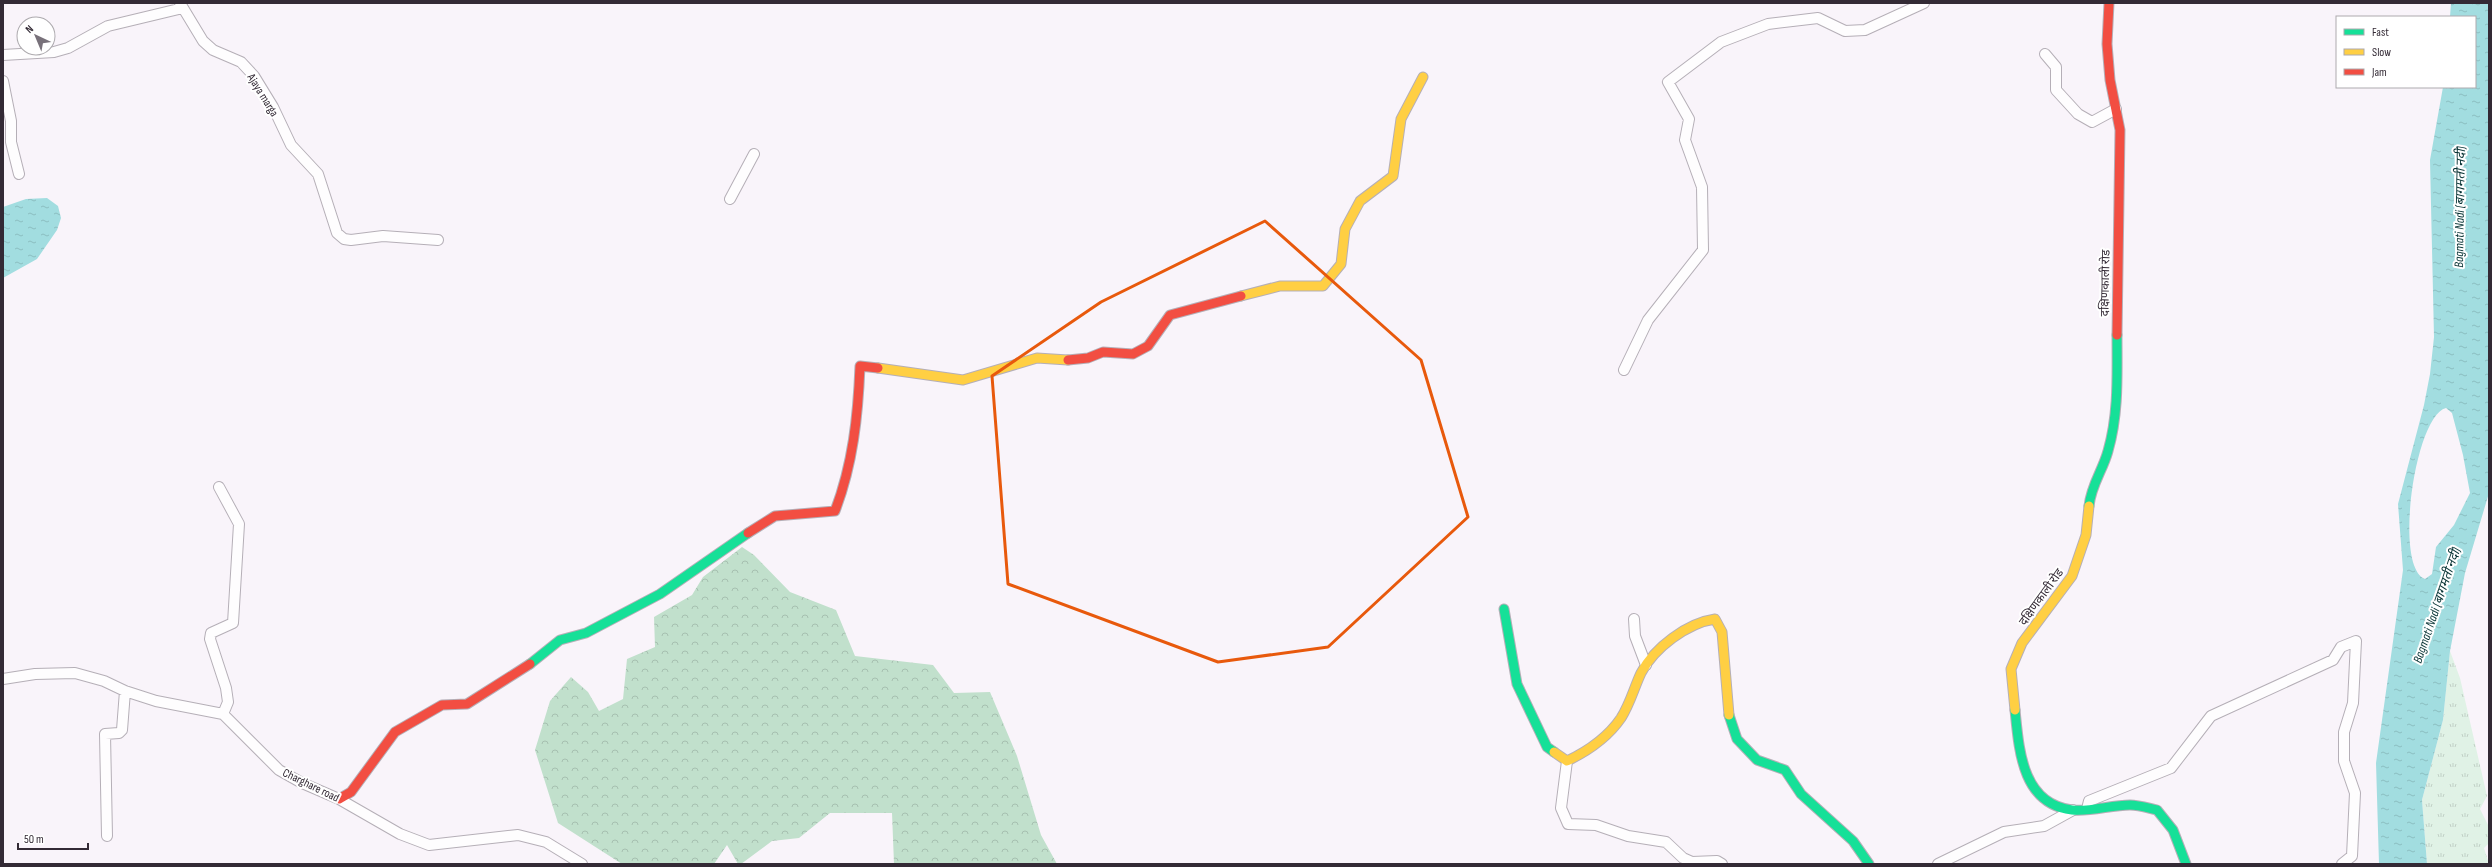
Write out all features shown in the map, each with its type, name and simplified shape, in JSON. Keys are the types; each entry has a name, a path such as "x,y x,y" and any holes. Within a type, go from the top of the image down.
{"street":[{"path":"1624,370 1648,320 1703,250 1702,187 1685,140 1689,119 1668,82 1721,42 1768,24 1818,18 1845,31 1865,30 1924,3"},
{"name":"दक्षिणकाली रोड","path":"2109,3 2107,44 2120,130 2116,416 2108,452 2090,493 2086,535 2072,576 2022,644 2011,669 2017,734 2025,773 2033,789 2050,804 2073,810 2131,805 2157,810 2173,830 2186,864"},
{"name":"Ajaya marga","path":"3,55 54,52 68,48 108,26 182,6 203,41 213,50 241,62 254,76 273,107 291,145 318,174 337,233 344,239 351,240 382,236 438,240"},
{"path":"2045,54 2056,67 2056,90 2083,118 2092,122 2116,109"},
{"path":"339,799 351,792 395,732 431,711 442,705 467,704 521,671 560,640 586,633 660,594 761,524 775,516 835,511 845,486 858,405 860,366 963,380 1037,358 1061,361 1088,358 1102,352 1133,354 1148,346 1170,315 1280,286 1323,286 1341,264 1345,229 1360,201 1393,176 1401,119 1423,77"},
{"path":"3,81 12,121 11,142 19,174"},
{"path":"730,199 754,154"},
{"path":"3,679 35,674 75,673 104,681 125,691 156,701 223,714 228,702 226,688 210,639 211,633 214,630 232,623 239,524 219,487"},
{"path":"1504,609 1512,663 1528,710 1547,747 1566,761"},
{"path":"1634,619 1635,636 1646,665"},
{"path":"1566,761 1598,742 1621,718 1646,665 1684,630 1696,623 1715,619 1722,632 1729,716 1737,739 1757,760 1785,770 1801,794 1853,841 1869,864"},
{"path":"2087,809 2089,801 2171,768 2211,716 2333,660 2341,647 2356,642 2353,703 2344,732 2344,761 2356,793 2352,856 2342,864"},
{"path":"107,836 105,734 119,733 122,730 125,691"},
{"name":"Charghare road","path":"223,714 280,770 302,783 339,799 400,834 429,844 518,835 546,842 582,864"},
{"path":"1566,761 1561,808 1568,824 1596,825 1628,836 1666,842 1683,858 1692,862 1716,861 1722,864"},
{"path":"1938,864 2004,832 2044,826 2073,810"}],"highlighted area":[{"path":"1265,221 1421,360 1468,517 1328,647 1218,662 1008,584 992,376 1101,302"}],"green space":[{"path":"742,547 754,555 790,592 836,610 855,656 933,665 954,693 990,692 1017,756 1041,835 1057,864 894,864 892,813 830,813 799,838 772,841 741,864 738,864 727,845 714,864 622,864 558,823 535,750 550,701 571,677 588,692 599,711 623,699 627,659 655,647 654,617 692,595 703,577"},
{"path":"2450,651 2460,678 2487,796 2480,809 2489,827 2489,843 2484,848 2489,864 2427,864 2422,800 2443,720"}],"water":[{"name":"Bagmati Nadi (बागमती नदी)","path":"2451,3 2489,3 2489,493 2465,573 2450,651 2443,720 2422,800 2427,864 2379,864 2376,763 2403,570 2398,504 2424,405 2430,374 2434,337 2430,160 2443,88 2476,88 2476,16 2450,16","holes":["2446,408 2452,413 2463,455 2470,493 2454,525 2436,547 2432,574 2425,579 2415,568 2410,548 2409,521 2412,492 2417,462 2425,436 2435,417"]},
{"path":"47,198 58,206 61,218 57,230 37,259 3,278 3,207 26,199"}],"traffic: fast":[{"path":"2089,506 2092,491 2103,465 2112,437 2117,393 2117,335"},
{"path":"530,664 560,640 586,633 660,594 748,533"},
{"path":"1504,609 1517,684 1547,747 1554,752"},
{"path":"2015,710 2019,742 2026,773 2033,786 2043,797 2055,806 2072,810 2086,810 2130,805 2157,810 2173,830 2186,864"},
{"path":"1729,715 1737,739 1757,760 1785,770 1801,794 1853,841 1869,864"}],"traffic: slow":[{"path":"1241,296 1280,286 1323,286 1341,264 1345,229 1360,201 1393,176 1401,119 1423,77"},
{"path":"878,368 963,380 1037,358 1068,360"},
{"path":"2015,710 2011,669 2022,643 2072,576 2086,535 2089,506"},
{"path":"1554,752 1567,761 1590,748 1604,737 1621,718 1641,673 1654,655 1672,638 1704,621 1715,619 1722,632 1729,715"}],"traffic: jam":[{"path":"2109,3 2107,44 2110,80 2120,130 2117,335"},
{"path":"1068,360 1088,358 1103,352 1133,354 1148,346 1170,315 1241,296"},
{"path":"748,533 775,516 835,511 846,476 854,440 860,366 878,368"},
{"path":"339,799 351,792 395,732 442,705 467,704 530,664"}]}
